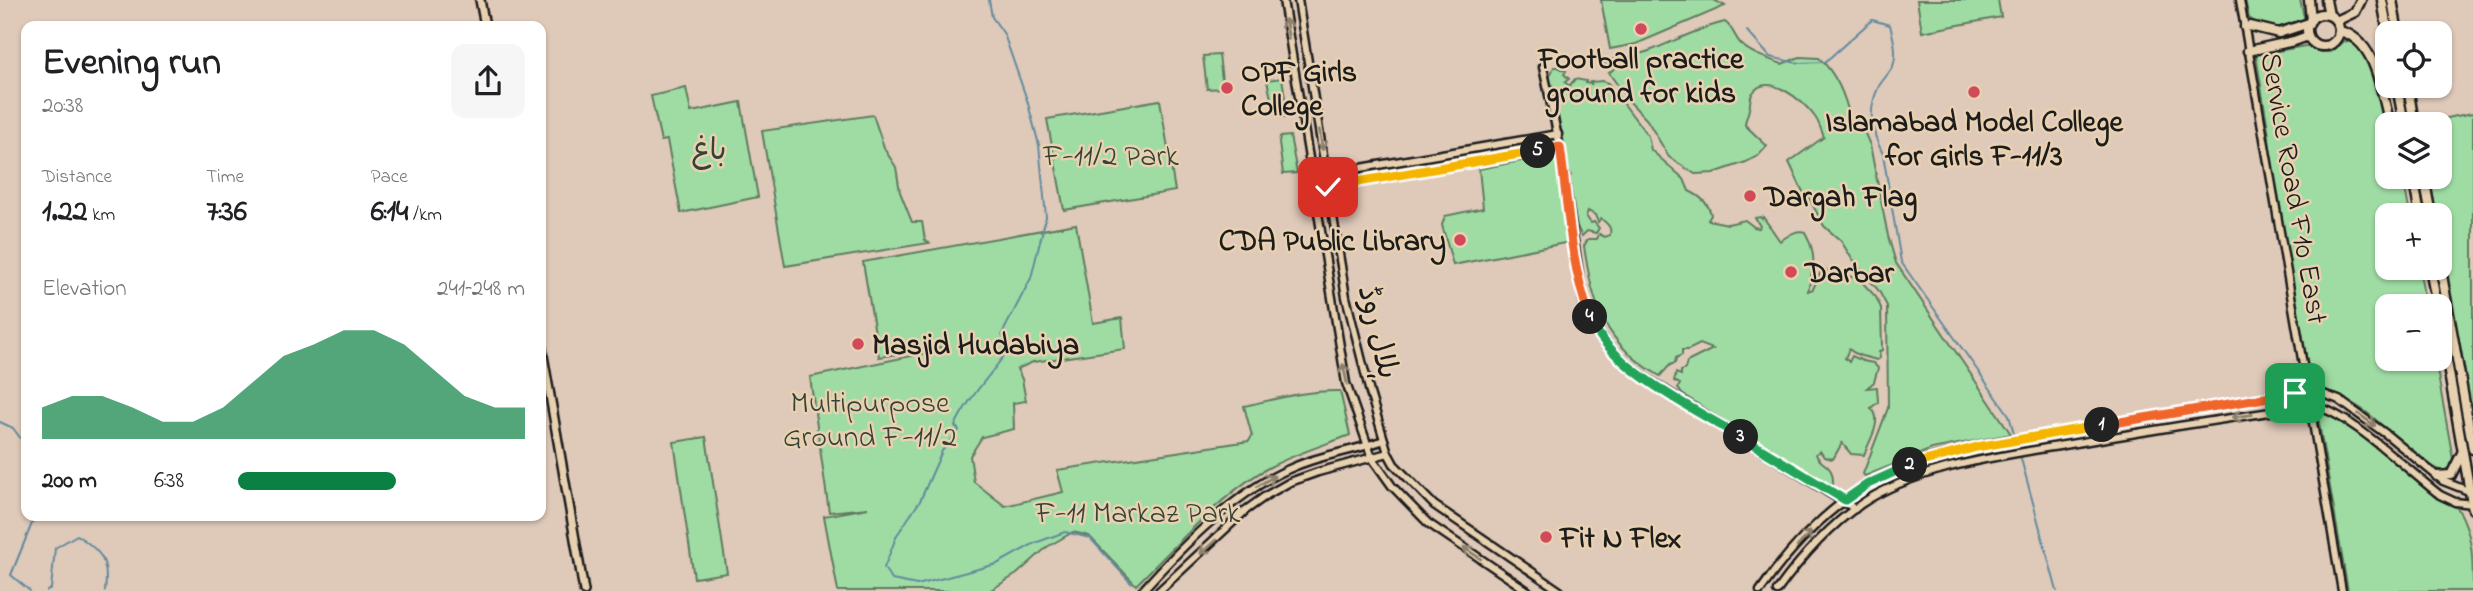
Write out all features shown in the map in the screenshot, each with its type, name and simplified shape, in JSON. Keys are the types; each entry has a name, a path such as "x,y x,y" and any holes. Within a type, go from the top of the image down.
{"main road":[{"path":"480,0 484,21"},
{"path":"2309,0 2308,36 2313,43 2329,46 2336,40 2339,31 2326,0"},
{"path":"2245,27 2279,33 2310,22 2318,15 2333,18 2356,12 2361,0"},
{"path":"2382,0 2385,21"},
{"path":"2392,0 2396,21"},
{"path":"2339,31 2356,37 2367,50 2387,112"},
{"path":"2248,51 2308,36"},
{"path":"2443,280 2473,449"},
{"path":"2449,371 2473,506"},
{"path":"546,373 584,591"},
{"path":"2437,476 2451,475 2463,452"}],"street":[{"name":"ہلال روڈ","path":"1283,0 1346,383 1372,458 1392,486 1428,523 1528,591"},
{"name":"ہلال روڈ","path":"1298,0 1346,297 1388,453 1394,464 1434,505 1560,591"},
{"name":"Service Road F10 East","path":"2240,0 2342,591"},
{"path":"1543,67 1558,134 1583,300 1592,324 1604,343 1619,359 1649,380 1845,500 1855,509"},
{"path":"1326,174 1558,134"},
{"path":"1328,187 1560,147"},
{"path":"1760,591 1814,527 1845,500 1896,470 1982,446 2307,391 2322,393 2339,400 2437,476 2456,488 2471,492"},
{"path":"1777,591 1807,552 1855,509 1887,489 1927,474 1985,458 2310,406 2319,406 2339,415 2440,495 2473,506"},
{"path":"1142,591 1204,529 1270,477 1308,462 1384,440"},
{"path":"1982,446 1985,458"},
{"path":"1159,591 1267,495 1290,482 1318,472 1388,453"}],"green space":[{"path":"1601,0 1714,0 1725,6 1636,44 1610,49"},
{"path":"1917,0 1998,0 2001,17 1922,32"},
{"path":"2245,0 2300,0 2305,21 2283,27 2263,25 2249,18"},
{"path":"1725,22 1741,44 1755,53 1782,64 1800,57 1819,58 1831,71 1843,95 1851,122 1862,127 1870,145 1896,263 2011,434 1932,449 1865,476 1863,474 1888,408 1887,306 1879,291 1852,259 1841,241 1824,226 1809,198 1804,194 1789,162 1824,137 1816,119 1803,103 1785,90 1767,85 1759,87 1751,96 1745,125 1767,146 1758,156 1746,162 1714,173 1695,174 1669,157 1647,120 1609,73 1615,68 1604,63 1646,52"},
{"path":"2344,41 2354,43 2364,53 2375,81 2375,98 2379,98 2383,112 2375,112 2375,189 2405,189 2408,203 2375,203 2375,280 2421,280 2424,294 2375,294 2375,371 2437,371 2453,459 2451,466 2443,471 2416,455 2363,410 2313,384 2310,378 2270,155 2256,55 2305,46 2321,52 2330,52"},
{"path":"1219,55 1223,88 1207,89 1203,56"},
{"path":"1554,67 1566,71 1564,74 1569,79 1565,82 1569,86 1575,79 1591,84 1590,82 1602,81 1608,83 1648,136 1651,150 1684,179 1689,191 1706,203 1711,215 1708,220 1728,224 1745,220 1759,228 1755,218 1763,217 1780,241 1795,232 1805,232 1813,255 1808,291 1813,289 1822,269 1859,279 1876,297 1881,308 1880,358 1877,360 1862,356 1849,349 1845,358 1849,362 1852,356 1873,363 1878,368 1874,382 1867,388 1877,387 1878,402 1871,408 1875,413 1876,424 1864,455 1851,454 1842,443 1833,459 1824,457 1820,451 1816,454 1829,468 1833,485 1819,482 1682,394 1678,388 1680,384 1674,381 1676,373 1681,375 1687,362 1713,349 1700,344 1682,350 1682,355 1660,376 1641,364 1614,337 1597,305 1584,246 1588,239 1597,239 1599,234 1605,237 1610,235 1610,229 1601,218 1598,222 1595,215 1588,211 1586,216 1599,228 1596,233 1587,231 1582,236 1576,224 1567,183 1571,175 1564,168 1554,104 1558,94 1552,91 1549,78"},
{"path":"1282,78 1288,117 1274,113 1267,80"},
{"name":"باغ","path":"686,88 691,112 741,102 758,197 681,213 667,140 661,141 651,96"},
{"name":"F-11/2 Park","path":"1160,100 1175,191 1064,210 1047,119"},
{"path":"2473,113 2473,449 2452,331 2452,294 2445,294 2443,280 2452,280 2452,203 2429,203 2426,189 2452,189 2452,117"},
{"path":"873,115 885,150 896,167 900,192 912,222 922,222 925,240 929,243 785,266 762,131"},
{"path":"1290,136 1297,173 1283,174 1280,137"},
{"path":"1557,154 1570,242 1453,265 1442,225 1445,216 1483,208 1479,169"},
{"path":"1076,224 1093,323 1122,318 1125,349 1033,362 1017,369 1022,379 1026,401 1013,403 1014,429 982,437 970,456 974,482 1005,506 1063,492 1057,470 1249,441 1252,436 1244,406 1280,398 1340,391 1350,435 1289,458 1253,477 1200,521 1136,585 1089,536 1073,532 1047,547 1017,574 989,591 838,591 824,516 868,508 829,512 810,377 945,349 940,347 879,357 863,262"},
{"path":"2324,412 2333,414 2458,509 2469,538 2473,591 2348,591 2318,417"},
{"path":"706,437 727,573 694,578 674,442"}],"waterway":[{"path":"989,0 992,17 1004,34 1027,100 1039,145 1046,217 1031,278 1002,334 1008,350 960,416 955,426 959,430 942,451 920,501 897,535 884,568 892,580 917,585 997,564 1035,543 1065,532 1090,538 1131,583"},
{"path":"1747,31 1770,57 1797,63 1825,62 1872,20 1890,25 1895,58 1875,95 1872,120 1883,154 1901,262 2009,415 2015,438"},
{"path":"0,422 13,428 21,439"},
{"path":"2017,444 2057,591"},
{"path":"30,591 11,575 33,521"},
{"path":"47,591 51,589 55,548 77,535 102,558 106,572 105,591"}],"place":[{"name":"Football practice ground for kids","path":"1641,29"},
{"name":"OPF Girls College","path":"1227,88"},
{"name":"Islamabad Model College for Girls F-11/3","path":"1974,92"},
{"name":"Dargah Flag","path":"1750,196"},
{"name":"CDA Public Library","path":"1460,240"},
{"name":"Darbar","path":"1791,272"},
{"name":"Masjid Hudabiya","path":"858,344"},
{"name":"Fit N Flex","path":"1546,537"}],"route":[{"path":"1328,187 1560,147 1583,300 1592,324 1604,343 1619,359 1649,380 1845,500 1868,484 1896,470 1951,452 2295,393"}],"park label":[{"name":"Multipurpose Ground F-11/2","path":"870,419"},
{"name":"F-11 Markaz Park","path":"1138,512"}]}
